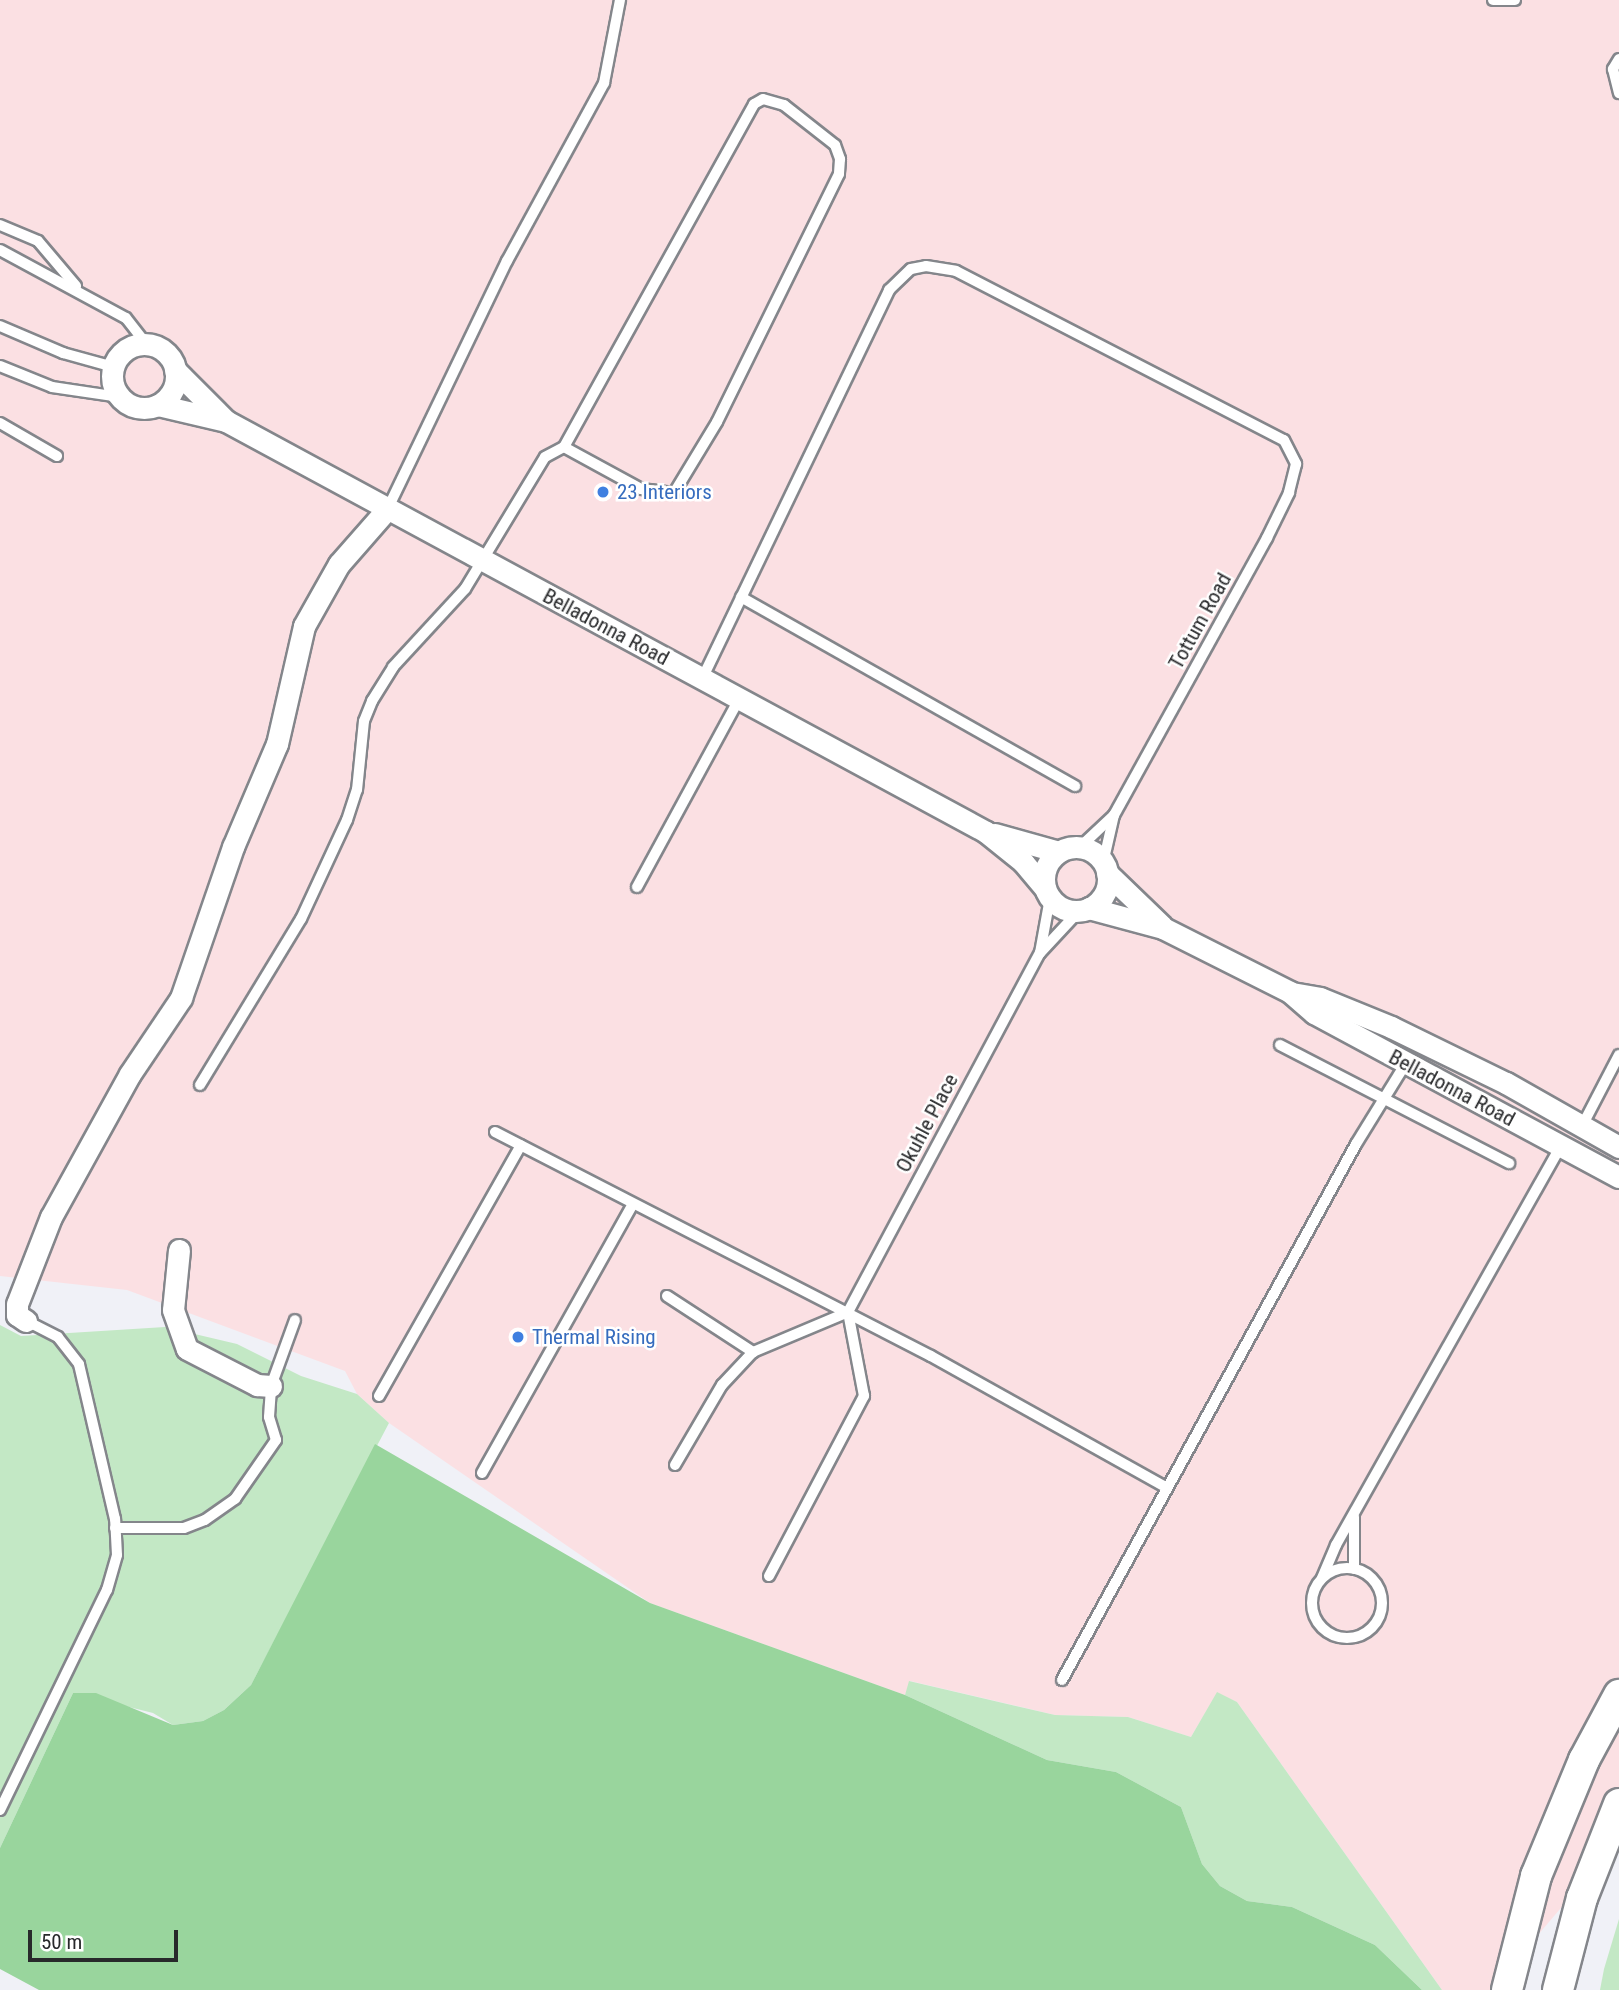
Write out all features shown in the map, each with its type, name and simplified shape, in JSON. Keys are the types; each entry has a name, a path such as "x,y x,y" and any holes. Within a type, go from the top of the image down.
{"street":[{"name":"Belladonna Road","path":"146,344 165,352 175,370 226,421"},
{"path":"120,397 114,367 126,350 146,344"},
{"path":"158,405 173,390 175,370"},
{"name":"Belladonna Road","path":"120,397 138,407 158,405 226,421 986,832 1023,862 1058,906 1163,928 1290,992 1314,1013 1619,1177"},
{"path":"26,1321 17,1315 17,1304 51,1217 130,1074 181,998 233,847 277,744 304,626 339,564 388,508"},
{"name":"Belladonna Road","path":"986,832 1069,850 1105,868 1163,928"},
{"path":"1047,893 1046,867 1069,850"},
{"path":"1084,910 1104,893 1105,868"},
{"name":"Belladonna Road","path":"1290,992 1321,998 1391,1027 1619,1147"},
{"path":"179,1250 173,1310 187,1349 257,1385 271,1386"},
{"path":"1507,1990 1536,1876 1584,1760 1619,1695"},
{"path":"1558,1990 1582,1898 1619,1804"}],"lane":[{"path":"388,508 507,261 604,83 620,0"},
{"path":"1493,0 1515,0"},
{"path":"1619,59 1613,69 1619,93"},
{"path":"200,1085 301,919 347,820 357,790 364,721 372,701 393,667 465,589 545,457 564,447 748,114 763,99 784,105 835,145 840,159 839,174 717,422 674,493 641,489 564,447"},
{"path":"0,225 38,241 77,288"},
{"path":"0,250 77,288 126,317 146,344"},
{"name":"Tottum Road","path":"741,597 889,290 911,269 956,271 1284,440 1296,464 1289,492 1114,815 1105,868"},
{"path":"0,326 63,353 114,367"},
{"path":"0,366 52,387 120,397"},
{"path":"0,423 57,456"},
{"path":"702,679 741,597 1075,786"},
{"path":"637,887 739,699"},
{"name":"Tottum Road","path":"1069,850 1114,815"},
{"name":"Okuhle Place","path":"1040,953 1047,893"},
{"name":"Okuhle Place","path":"848,1312 1040,953 1084,910"},
{"path":"1280,1045 1385,1096 1508,1163"},
{"path":"1581,1126 1614,1075 1619,1055"},
{"path":"1062,1680 1385,1096 1406,1063"},
{"path":"495,1132 848,1312 1167,1488"},
{"path":"379,1396 521,1145"},
{"path":"1321,1578 1332,1571 1354,1569 1373,1580 1382,1601 1377,1622 1359,1637 1336,1638 1317,1623 1311,1600 1321,1578 1354,1517 1561,1145"},
{"path":"482,1474 633,1204"},
{"path":"667,1296 754,1352"},
{"path":"675,1465 722,1385 754,1352 848,1312"},
{"path":"769,1576 864,1396 848,1312"},
{"path":"115,1528 184,1528 205,1520 235,1499 276,1440 269,1417 271,1386 295,1320"},
{"path":"0,1810 107,1590 117,1555 115,1528 79,1364 58,1337 26,1321"},
{"path":"1354,1517 1354,1569"}],"shaded area":[{"path":"0,0 1619,0 1619,1840 1491,1990 1442,1990 1237,1702 1217,1693 1191,1737 1128,1717 1055,1715 910,1681 905,1695 650,1603 389,1423 357,1394 345,1371 127,1290 0,1276"}],"green space":[{"path":"0,1325 21,1336 165,1327 237,1344 301,1376 357,1394 389,1423 251,1685 224,1710 203,1721 173,1725 153,1713 73,1693 0,1848"},
{"path":"375,1444 650,1603 905,1695 1047,1760 1116,1772 1181,1807 1202,1864 1220,1886 1247,1901 1292,1907 1375,1945 1422,1990 39,1990 0,1969 0,1848 73,1693 96,1693 173,1725 203,1721 224,1710 251,1685"},
{"path":"909,1681 1055,1715 1128,1717 1191,1737 1217,1692 1237,1702 1442,1990 1422,1990 1375,1945 1292,1907 1247,1901 1220,1886 1202,1864 1181,1807 1116,1772 1047,1760 905,1695"},
{"path":"1619,1919 1619,1990 1600,1990 1604,1969"}],"place":[{"name":"23 Interiors","path":"603,492"},
{"name":"Thermal Rising","path":"518,1337"}]}
